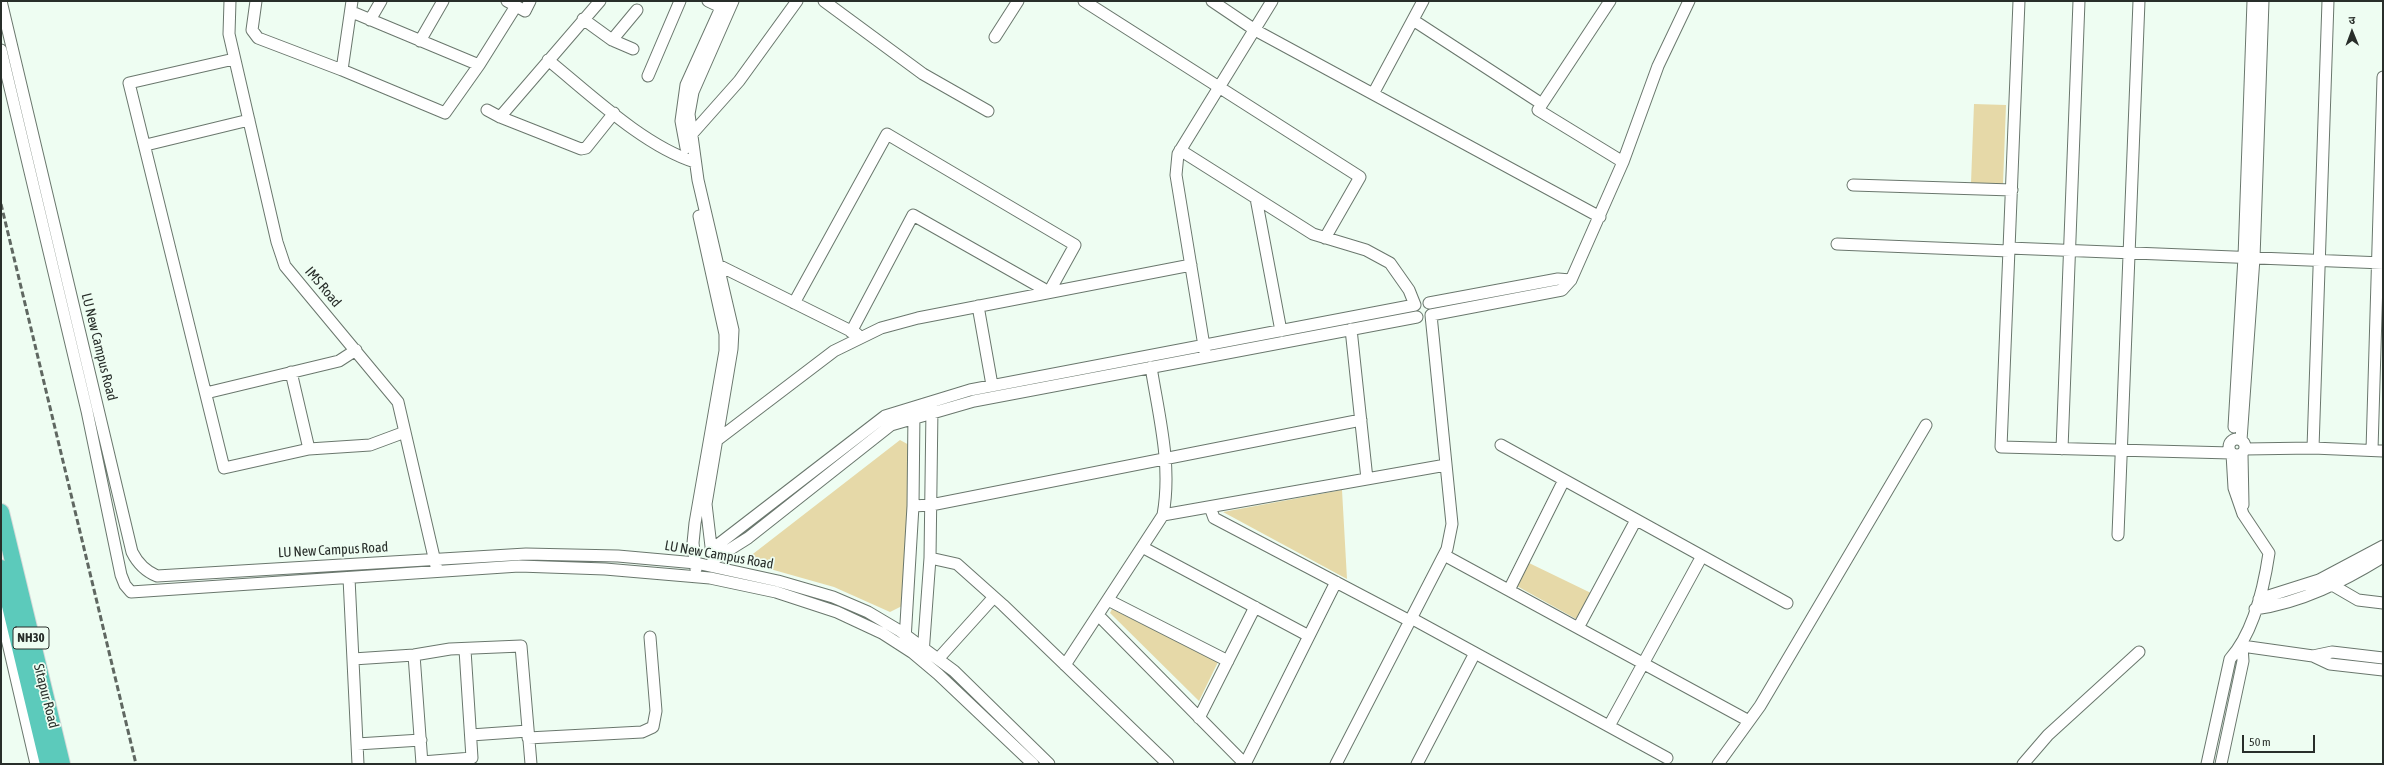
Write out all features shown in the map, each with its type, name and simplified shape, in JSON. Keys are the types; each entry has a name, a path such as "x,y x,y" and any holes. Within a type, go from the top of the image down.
{"highway":[{"name":"Sitapur Road","path":"1,512 62,764"},
{"name":"Sitapur Road","path":"1,568 48,764"}],"street":[{"name":"LU New Campus Road","path":"1,1 23,88 49,208 132,552 137,563 149,573 157,576 526,554 618,556 712,564 833,597 868,612 905,642 922,660 1033,764"},
{"name":"IMS Road","path":"230,1 228,34 277,242 286,266 398,402 437,572"},
{"path":"256,1 252,30 258,38 342,70 445,113 479,65 512,4 525,11 530,1"},
{"path":"370,20 381,1"},
{"path":"420,41 443,1"},
{"path":"500,117 600,1"},
{"path":"648,76 680,1"},
{"path":"708,1 727,5"},
{"path":"691,135 739,81 797,1"},
{"path":"824,1 923,74 988,111"},
{"path":"994,37 1018,1"},
{"path":"1084,1 1360,177 1325,238"},
{"path":"1212,1 1255,30 1600,217"},
{"path":"1206,357 1176,175 1180,150 1272,1"},
{"path":"1373,94 1423,1"},
{"path":"1610,1 1538,110 1623,162"},
{"path":"1180,150 1313,234 1366,250 1390,263 1410,290 1416,311 1426,318 1430,314 1562,290 1571,280 1600,217 1623,162 1658,66 1689,1"},
{"path":"2019,1 2001,447 2121,452 2238,448 2313,448 2378,451 2383,77"},
{"path":"2062,449 2079,1"},
{"path":"2118,535 2139,1"},
{"path":"2249,258 2253,1"},
{"path":"2207,764 2230,659 2242,646 2265,582 2269,553 2243,514 2234,488 2238,448 2264,1"},
{"path":"2313,448 2318,260 2328,1"},
{"path":"691,161 690,114 693,92 727,5"},
{"path":"712,564 706,504 717,440 728,351 705,226 681,121 686,85 727,5"},
{"path":"342,70 352,6 370,20 479,65"},
{"path":"612,40 637,10"},
{"path":"583,19 612,40 633,49"},
{"path":"1413,20 1542,104"},
{"name":"LU New Campus Road","path":"1,50 87,411 125,585 131,592 519,566 605,569 697,576 712,564"},
{"path":"234,59 129,83 146,145 224,468 309,449 370,445 405,432"},
{"path":"548,60 614,113 671,154 691,161"},
{"path":"486,110 581,149 586,148 614,113"},
{"path":"146,145 249,120"},
{"path":"794,303 887,134 1075,245 1049,292"},
{"path":"1853,185 2012,190"},
{"path":"1256,198 1281,331"},
{"path":"851,332 913,215 1049,292"},
{"path":"697,576 694,543 695,522 733,330 718,265 705,226"},
{"path":"1837,244 2009,250 2070,250 2380,263"},
{"path":"718,265 863,337"},
{"path":"717,440 834,351 881,328 918,318 1191,265"},
{"path":"914,413 932,414 974,401 1351,329 1416,311 1421,301 1429,303 1558,279 1571,280"},
{"path":"1336,764 1444,555 1452,524 1430,314 1432,310 1429,303"},
{"path":"978,306 992,386"},
{"path":"712,564 748,538 891,425 933,401 992,386 1204,345 1281,331 1416,311"},
{"path":"1351,329 1367,478"},
{"path":"206,393 339,360 356,350"},
{"path":"1065,665 1163,515 1167,491 1166,457 1151,367"},
{"path":"291,372 309,449"},
{"path":"922,660 930,558 933,401"},
{"path":"905,642 913,506 914,413"},
{"path":"913,506 931,505 1166,457 1361,420"},
{"path":"1718,764 1749,721 1926,425"},
{"path":"1501,445 1787,603"},
{"path":"1163,515 1446,464"},
{"path":"1509,590 1564,480"},
{"path":"1210,507 1214,518 1475,653 1667,758"},
{"path":"1578,628 1636,520"},
{"path":"695,522 708,524"},
{"path":"1142,546 1310,636"},
{"path":"2257,604 2319,580 2383,546"},
{"path":"1444,555 1749,721"},
{"path":"1609,726 1702,556"},
{"path":"930,558 957,564 994,597 1168,764"},
{"path":"2257,604 2280,606 2333,584 2382,558"},
{"path":"349,578 358,764"},
{"path":"2319,580 2333,584 2358,600 2383,603"},
{"path":"1098,615 1245,764 1336,582"},
{"path":"938,659 994,597"},
{"path":"1108,600 1228,661"},
{"path":"1199,718 1255,607"},
{"path":"1,613 36,764"},
{"path":"470,735 642,732 654,727 656,711 650,637"},
{"name":"LU New Campus Road","path":"905,642 924,649 954,672 1049,764"},
{"path":"353,659 414,655 450,649 464,650 521,646 530,764"},
{"path":"2242,646 2313,656 2330,664 2383,670"},
{"path":"2221,764 2243,661 2242,646"},
{"path":"414,655 422,763 472,758 464,650"},
{"path":"2023,764 2048,735 2139,652"},
{"path":"2313,656 2332,652 2383,658"},
{"path":"1417,764 1475,653"},
{"path":"357,744 421,740"}],"shaded area":[{"path":"1974,104 2006,105 2003,184 1971,183"},
{"path":"900,440 911,446 904,605 890,612 834,587 756,565 749,557"},
{"path":"1342,490 1347,579 1223,512"},
{"path":"1529,563 1591,593 1576,619 1517,586"},
{"path":"1112,609 1218,662 1199,701 1110,613"}],"railway":[{"path":"1,204 136,764"}]}
